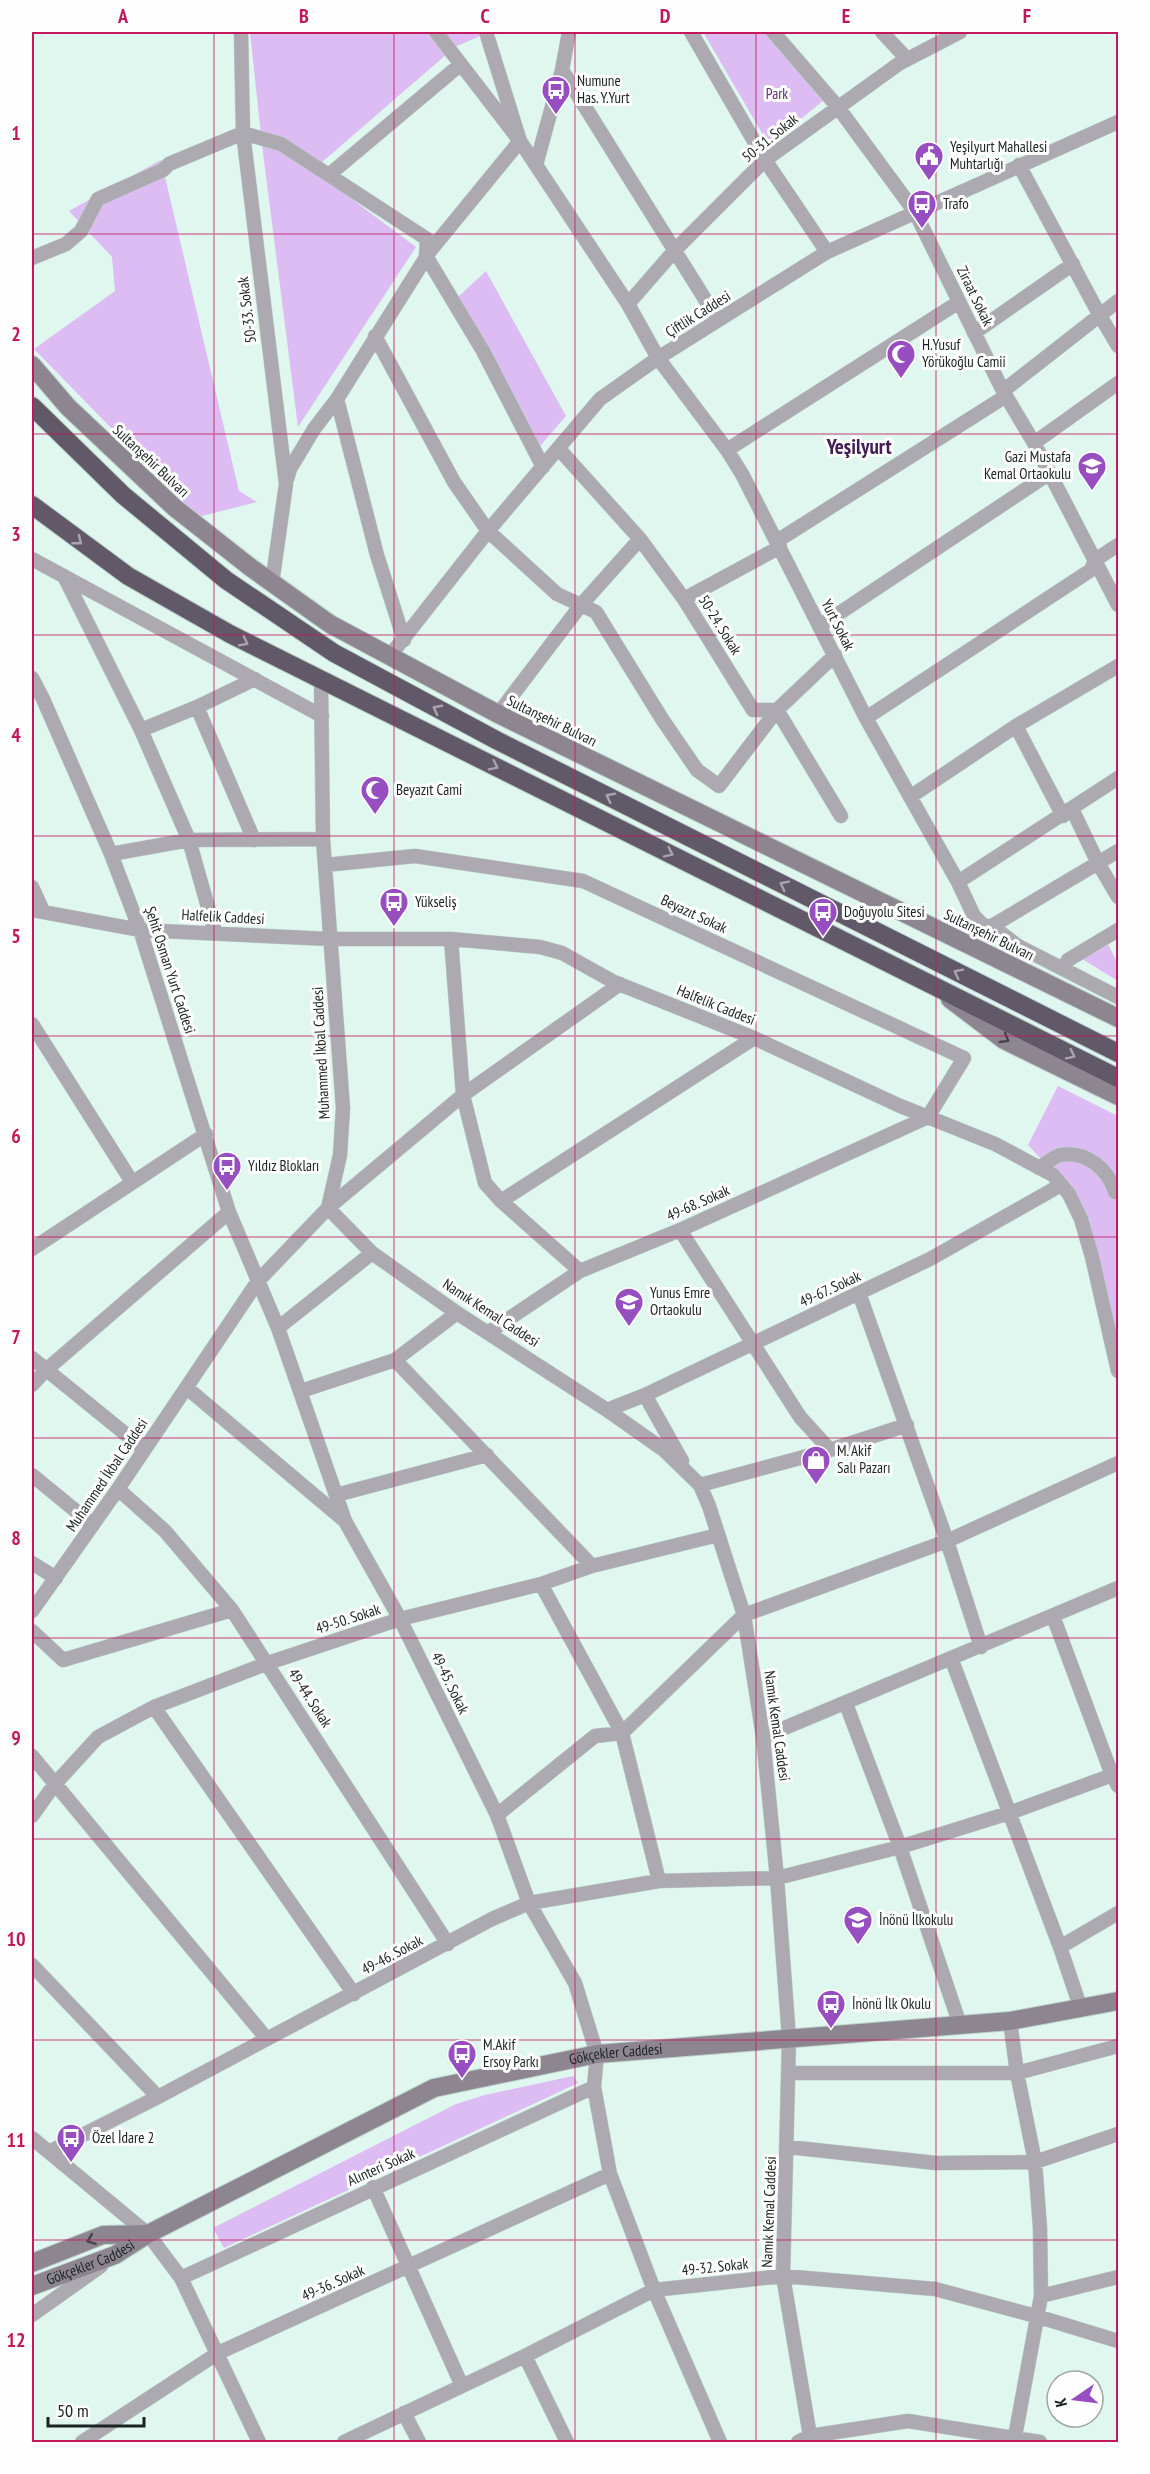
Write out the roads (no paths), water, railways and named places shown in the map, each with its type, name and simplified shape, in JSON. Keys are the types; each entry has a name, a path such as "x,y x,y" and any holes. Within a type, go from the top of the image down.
{"highway":[{"path":"32,406 123,495 226,580 334,653 498,741 1119,1053"},
{"path":"32,505 84,546 162,597 321,681 1119,1078"}],"main road":[{"name":"Sultanşehir Bulvarı","path":"32,365 68,407 143,480 184,516 272,584 330,624 498,714 1119,1018"},
{"path":"924,981 1004,1040 1119,1096"},
{"path":"1097,1043 1119,1049"},
{"name":"Gökçekler Caddesi","path":"32,2286 115,2255 148,2234 434,2088 597,2054 1010,2021 1119,2001"},
{"name":"Gökçekler Caddesi","path":"32,2263 103,2235 148,2234"}],"street":[{"name":"50-33. Sokak","path":"241,32 243,132 286,484 272,584"},
{"path":"436,32 520,141"},
{"path":"486,32 508,111 520,141"},
{"path":"536,165 562,70 569,32"},
{"path":"691,32 765,160 827,252"},
{"name":"Ziraat Sokak","path":"773,32 837,106 915,212 1004,394 1050,473 1119,605"},
{"path":"882,32 907,59"},
{"name":"50-31. Sokak","path":"628,304 675,249 765,160 837,106 907,59 960,32"},
{"path":"330,174 460,64"},
{"path":"562,70 718,320"},
{"name":"Çiftlik Caddesi","path":"389,657 488,531 600,399 658,358 827,252 1119,122"},
{"path":"32,258 66,244 81,231 98,199 243,132 281,144 427,239 426,256 483,351 543,467"},
{"path":"286,484 290,469 314,429 337,399 426,256 520,141"},
{"name":"Yurt Sokak","path":"520,141 628,304 658,358 727,450 755,497 866,718 974,916 984,926 992,926"},
{"path":"1019,165 1099,314 1119,346"},
{"path":"974,333 1072,264"},
{"path":"684,598 779,544 1004,394 1099,314 1119,301"},
{"path":"727,450 959,302"},
{"path":"375,336 449,472 488,531 557,594 596,612 662,719 697,770 719,786 777,710 835,656"},
{"path":"1034,444 1119,383"},
{"path":"337,399 377,555 404,640"},
{"name":"50-24. Sokak","path":"559,449 640,539 684,598 753,710 777,710"},
{"path":"820,626 1050,473"},
{"path":"498,714 580,605 640,539"},
{"path":"866,718 1091,570 1095,560 1119,545"},
{"path":"32,559 322,716"},
{"path":"63,576 141,730 189,840 215,932"},
{"path":"910,797 1016,726 1119,666"},
{"name":"Şehit Osman Yurt Caddesi","path":"32,678 111,854 140,930 229,1212 278,1328 345,1521"},
{"path":"141,730 255,679"},
{"name":"Muhammed İkbal Caddesi","path":"32,1611 118,1489 258,1281 328,1208 340,1155 343,1108 323,839 321,681"},
{"path":"196,707 254,840"},
{"path":"777,710 841,816"},
{"path":"1016,726 1119,897"},
{"path":"957,882 1068,813 1119,778"},
{"path":"111,854 189,840 323,839"},
{"path":"1119,851 992,926 1018,946 1119,997"},
{"name":"Beyazıt Sokak","path":"325,865 415,856 583,881 964,1058 928,1117"},
{"path":"32,887 37,911"},
{"name":"Halfelik Caddesi","path":"37,911 140,930 330,939 451,939 540,947 562,953 620,984 754,1038 928,1117 995,1144 1053,1175 1069,1194 1081,1219 1117,1358"},
{"path":"1063,969 1068,960 1119,930"},
{"path":"451,939 464,1095 485,1183 501,1201 580,1271"},
{"path":"328,1208 464,1095 620,984"},
{"path":"32,1026 132,1182"},
{"path":"501,1201 754,1038"},
{"name":"49-68. Sokak","path":"489,1332 580,1271 680,1230 928,1117"},
{"path":"32,1249 206,1134"},
{"path":"1040,1168 1058,1155 1070,1155 1090,1160 1103,1168 1117,1193"},
{"name":"49-67. Sokak","path":"607,1410 645,1395 930,1259 1061,1185"},
{"name":"Namık Kemal Caddesi","path":"328,1208 372,1253 457,1313 607,1410 664,1450 700,1485 709,1506 744,1615 763,1737 777,1878 789,2038 783,2276 806,2440"},
{"path":"32,1385 46,1370 229,1212"},
{"path":"680,1230 712,1284 754,1343 800,1417 830,1450"},
{"path":"278,1328 372,1253"},
{"path":"859,1293 907,1425 981,1647"},
{"path":"301,1391 395,1360 457,1313"},
{"path":"32,1358 144,1449"},
{"path":"395,1360 592,1566"},
{"name":"49-45. Sokak","path":"187,1388 345,1521 400,1619 497,1815 530,1903 574,1983 597,2054"},
{"path":"645,1395 687,1471"},
{"path":"700,1485 830,1450 907,1425"},
{"path":"336,1496 487,1455"},
{"path":"497,1815 595,1736 622,1733 744,1615 946,1540 1119,1463"},
{"path":"32,1474 93,1525"},
{"name":"49-44. Sokak","path":"118,1489 165,1531 232,1611 268,1663 448,1944"},
{"name":"49-50. Sokak","path":"32,1816 54,1785 98,1737 154,1707 268,1663 400,1619 541,1584 592,1566 718,1535"},
{"path":"32,1563 56,1578"},
{"path":"541,1584 622,1733 659,1881"},
{"path":"763,1737 1119,1588"},
{"path":"32,1631 63,1660 232,1611"},
{"path":"1053,1617 1116,1778"},
{"path":"951,1658 1060,1947 1081,2009"},
{"path":"846,1704 900,1847 960,2025"},
{"path":"154,1707 354,1994"},
{"path":"32,1756 267,2040"},
{"name":"49-46. Sokak","path":"49,2152 267,2040 492,1919 530,1903 659,1881 777,1878 900,1847 1116,1778"},
{"path":"1060,1947 1119,1913"},
{"path":"32,1965 158,2097"},
{"path":"1010,2021 1017,2073 1035,2162 1040,2228 1041,2296 1014,2440"},
{"path":"788,2073 1017,2073 1119,2046"},
{"path":"597,2054 594,2087 610,2174 654,2290 720,2442"},
{"name":"Alınteri Sokak","path":"181,2278 373,2187 594,2087"},
{"path":"788,2147 936,2163 1035,2162 1119,2134"},
{"path":"32,2138 148,2234 181,2278 260,2442"},
{"name":"49-36. Sokak","path":"82,2442 218,2353 610,2174"},
{"path":"373,2187 462,2386"},
{"path":"32,2315 115,2255"},
{"name":"49-32. Sokak","path":"344,2442 525,2356 654,2290 783,2276 934,2289 1119,2341"},
{"path":"1041,2296 1119,2277"},
{"path":"525,2356 567,2442"},
{"path":"404,2413 419,2442"},
{"path":"806,2440 908,2421 1014,2440 1040,2442"}],"place":[{"name":"Numune Has. Y.Yurt","path":"556,116"},
{"name":"Yeşilyurt Mahallesi Muhtarlığı","path":"929,182"},
{"name":"Trafo","path":"922,230"},
{"name":"H.Yusuf Yörükoğlu Camii","path":"901,380"},
{"name":"Gazi Mustafa Kemal Ortaokulu","path":"1092,492"},
{"name":"Beyazıt Cami","path":"375,816"},
{"name":"Yükseliş","path":"394,928"},
{"name":"Doğuyolu Sitesi","path":"823,938"},
{"name":"Yıldız Blokları","path":"227,1192"},
{"name":"Yunus Emre Ortaokulu","path":"629,1328"},
{"name":"M. Akif Salı Pazarı","path":"816,1486"},
{"name":"İnönü İlkokulu","path":"858,1946"},
{"name":"İnönü İlk Okulu","path":"831,2030"},
{"name":"M.Akif Ersoy Parkı","path":"462,2080"},
{"name":"Özel İdare 2","path":"71,2164"}],"district":[{"name":"Yeşilyurt","path":"859,447"}],"park label":[{"name":"Park","path":"777,94"}]}
